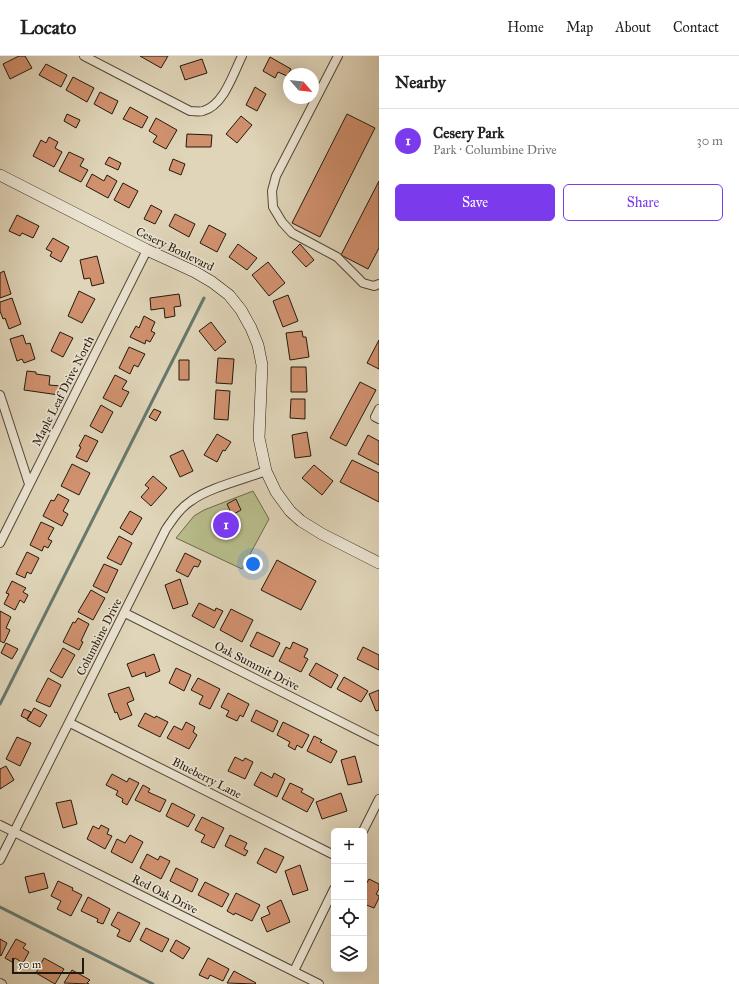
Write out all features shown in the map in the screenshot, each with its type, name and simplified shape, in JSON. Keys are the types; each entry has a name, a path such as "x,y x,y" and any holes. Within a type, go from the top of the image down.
{"main road":[{"name":"Cesery Boulevard","path":"0,175 147,250 195,272 212,282 229,295 241,310 258,345 262,365 259,438 266,471 276,492 290,512 301,521 322,534 379,563"}],"street":[{"path":"84,56 190,111 201,112 212,107 222,97 242,56"},
{"path":"338,56 276,176 272,191 273,207 282,222 292,233 337,257 363,283 374,286 379,284"},
{"name":"Maple Leaf Drive North","path":"0,543 147,250"},
{"path":"0,395 29,484"},
{"path":"379,409 375,417 379,420"},
{"name":"Columbine Drive","path":"0,860 166,529 178,513 191,501 209,491 266,471"},
{"name":"Oak Summit Drive","path":"125,613 379,741"},
{"name":"Blueberry Lane","path":"70,723 331,854"},
{"path":"364,828 379,799"},
{"name":"Red Oak Drive","path":"0,824 319,984"},
{"path":"294,971 331,896"}],"green space":[{"path":"253,491 269,519 242,569 176,538 194,516 204,510"}],"building":[{"path":"19,56 25,56 32,68 10,79 3,64"},
{"path":"140,56 168,56 161,68"},
{"path":"270,57 289,68 283,68 283,74 278,72 275,78 263,71"},
{"path":"202,59 207,73 185,80 180,66"},
{"path":"46,64 67,75 61,87 39,75"},
{"path":"73,77 94,88 87,102 66,90"},
{"path":"255,87 266,94 257,111 246,105"},
{"path":"100,92 118,101 112,114 94,104"},
{"path":"130,107 148,117 142,128 123,119"},
{"path":"67,114 80,120 76,128 64,121"},
{"path":"347,114 375,128 320,237 292,223"},
{"path":"241,116 252,125 237,143 226,134"},
{"path":"156,118 177,130 166,149 153,142 157,136 149,131"},
{"path":"187,134 212,135 211,147 186,147"},
{"path":"49,137 58,142 55,148 62,152 54,167 33,156 41,140 46,143"},
{"path":"69,152 84,159 80,166 88,170 81,182 59,171"},
{"path":"109,157 121,163 118,170 105,164"},
{"path":"173,159 185,164 181,175 169,170"},
{"path":"92,174 104,181 107,175 117,181 108,198 86,186"},
{"path":"379,181 379,248 368,269 341,255"},
{"path":"123,183 138,191 129,208 114,200"},
{"path":"151,205 162,211 155,224 144,219"},
{"path":"175,214 195,224 189,237 169,226"},
{"path":"17,215 39,226 33,238 22,233 20,236 9,231"},
{"path":"209,225 226,234 217,252 200,243"},
{"path":"53,238 69,247 61,262 50,256 52,252 46,249"},
{"path":"238,244 257,258 247,270 229,257"},
{"path":"300,244 314,260 306,267 292,252"},
{"path":"97,256 104,283 92,286 90,278 84,279 80,260"},
{"path":"268,262 285,283 269,296 252,275"},
{"path":"4,271 11,294 0,298 0,273"},
{"path":"79,291 95,299 82,323 68,316"},
{"path":"179,294 181,306 174,307 175,316 165,318 164,308 151,310 150,298"},
{"path":"288,295 298,321 283,327 273,301"},
{"path":"12,298 21,324 9,329 5,318 3,319 0,311 0,302"},
{"path":"144,316 155,322 151,331 155,333 150,342 146,340 145,344 130,337 136,326 139,328"},
{"path":"211,322 226,342 215,351 199,331"},
{"path":"302,331 303,337 306,337 309,357 290,360 286,333"},
{"path":"60,332 73,338 63,357 51,351"},
{"path":"23,335 26,344 30,343 35,359 24,363 22,359 17,361 10,339"},
{"path":"379,340 379,369 367,363"},
{"path":"129,347 145,354 138,367 134,365 130,374 119,368"},
{"path":"218,358 234,359 232,384 216,383"},
{"path":"179,360 189,360 189,380 179,380"},
{"path":"291,367 306,367 307,392 291,392"},
{"path":"27,371 50,376 49,385 61,386 59,395 24,390"},
{"path":"115,375 127,381 122,389 129,392 121,407 103,398"},
{"path":"360,382 376,390 346,446 330,438"},
{"path":"216,390 230,391 228,420 214,419"},
{"path":"291,399 305,399 305,419 290,418"},
{"path":"101,405 113,412 102,433 90,426"},
{"path":"154,409 161,412 156,421 149,417"},
{"path":"307,432 311,456 295,458 292,435"},
{"path":"217,434 231,442 225,451 223,450 217,462 204,455"},
{"path":"85,435 98,441 87,462 76,457 81,447 79,446"},
{"path":"368,435 379,441 379,465 358,454"},
{"path":"183,450 193,471 180,477 170,456"},
{"path":"352,460 379,473 379,502 340,482"},
{"path":"72,464 90,473 79,495 61,486"},
{"path":"314,465 333,481 322,495 302,478"},
{"path":"153,476 167,488 151,506 141,497 149,488 145,485"},
{"path":"58,494 69,500 63,511 68,514 62,526 43,516 51,500 54,501"},
{"path":"236,499 241,510 232,515 227,504"},
{"path":"130,511 142,518 132,535 120,528"},
{"path":"41,522 54,528 48,539 52,541 48,548 44,546 42,551 30,545"},
{"path":"119,536 132,543 121,565 107,558"},
{"path":"27,552 39,558 31,574 27,572 25,578 16,574"},
{"path":"185,553 201,561 198,567 194,566 188,577 176,571"},
{"path":"277,560 316,581 301,610 261,590"},
{"path":"104,564 118,570 107,593 93,586"},
{"path":"180,579 188,604 173,609 165,585"},
{"path":"12,581 26,588 23,592 28,595 24,603 20,600 15,610 4,604 9,594 6,593"},
{"path":"91,590 105,598 93,620 78,612"},
{"path":"199,603 215,611 216,608 223,611 214,628 192,616"},
{"path":"231,609 253,620 242,642 220,630"},
{"path":"0,611 11,617 6,628 10,630 4,643 0,641"},
{"path":"78,618 89,624 81,641 83,642 79,650 63,642 73,622 75,623"},
{"path":"257,632 280,643 273,657 250,646"},
{"path":"293,642 308,649 304,657 308,659 301,672 279,661 286,647 290,649"},
{"path":"6,643 18,649 12,659 1,653"},
{"path":"363,647 379,655 379,670 357,659"},
{"path":"63,648 75,655 62,678 50,671"},
{"path":"154,654 160,671 146,677 145,672 132,677 127,664"},
{"path":"316,663 338,675 331,688 309,675"},
{"path":"176,668 191,675 184,691 169,683"},
{"path":"344,677 368,691 361,702 337,689"},
{"path":"48,678 61,685 50,707 36,701"},
{"path":"198,678 220,689 210,709 199,704 203,696 191,690"},
{"path":"129,687 134,700 127,703 132,715 120,720 117,712 115,713 108,694"},
{"path":"379,690 379,710 376,711 369,694"},
{"path":"228,693 249,704 243,717 240,715 237,721 226,716 229,711 221,707"},
{"path":"34,708 47,715 40,727 27,720"},
{"path":"24,709 31,712 27,719 21,716"},
{"path":"256,710 278,721 273,732 251,721"},
{"path":"145,713 155,718 156,716 168,722 160,737 138,726"},
{"path":"186,722 195,727 193,732 197,735 189,749 167,738 174,726 182,730"},
{"path":"283,722 309,735 302,748 297,745 295,750 288,746 290,742 277,735"},
{"path":"314,736 322,740 320,742 337,751 331,763 307,751"},
{"path":"17,737 31,743 20,766 6,759"},
{"path":"355,756 362,782 348,785 341,760"},
{"path":"235,757 243,761 245,758 253,762 245,779 228,771"},
{"path":"6,766 14,780 0,789 0,769"},
{"path":"261,772 272,778 274,773 285,779 277,797 254,785"},
{"path":"112,774 127,782 129,778 139,783 127,805 122,802 123,799 116,795 118,791 106,785"},
{"path":"290,783 303,789 301,792 314,799 307,812 282,799"},
{"path":"143,785 150,789 148,792 166,800 160,812 135,800"},
{"path":"341,793 347,811 322,819 316,802"},
{"path":"71,800 77,824 63,828 56,803"},
{"path":"172,803 195,815 188,827 166,816"},
{"path":"202,817 224,828 214,848 201,842 205,835 195,830"},
{"path":"101,825 109,829 107,834 112,836 105,849 87,839 93,826 99,829"},
{"path":"130,835 143,842 132,863 111,852 117,839 125,843"},
{"path":"230,835 247,843 244,849 248,851 245,856 225,846"},
{"path":"265,848 284,857 276,873 257,863"},
{"path":"147,854 158,860 160,856 170,861 161,879 140,868"},
{"path":"300,865 308,890 293,895 285,871"},
{"path":"176,868 198,879 192,892 170,881"},
{"path":"44,873 48,888 29,893 25,877"},
{"path":"369,879 379,884 379,889 376,894 379,898 374,908 367,905 367,883"},
{"path":"58,881 73,888 72,890 82,895 71,916 57,909 61,901 51,896"},
{"path":"205,882 229,894 222,907 198,895"},
{"path":"236,893 260,905 252,921 227,911"},
{"path":"88,897 110,909 103,924 97,922 98,919 81,911"},
{"path":"281,900 290,922 267,932 261,918 270,914 267,907"},
{"path":"118,912 140,923 130,942 117,936 120,930 111,925"},
{"path":"146,928 169,939 162,952 140,940"},
{"path":"0,939 7,943 1,956 0,955"},
{"path":"16,939 26,944 23,948 29,952 23,963 15,958 12,962 5,958"},
{"path":"176,940 190,948 183,959 170,951"},
{"path":"44,958 64,969 55,984 36,973"},
{"path":"208,958 229,969 223,981 210,975 208,979 199,975"},
{"path":"72,970 90,980 87,983 89,984 64,983"},
{"path":"234,971 256,983 227,983"}],"waterway":[{"path":"0,704 204,298"},
{"path":"0,907 153,984"}],"place":[{"name":"Cesery Park","path":"226,525"}]}
